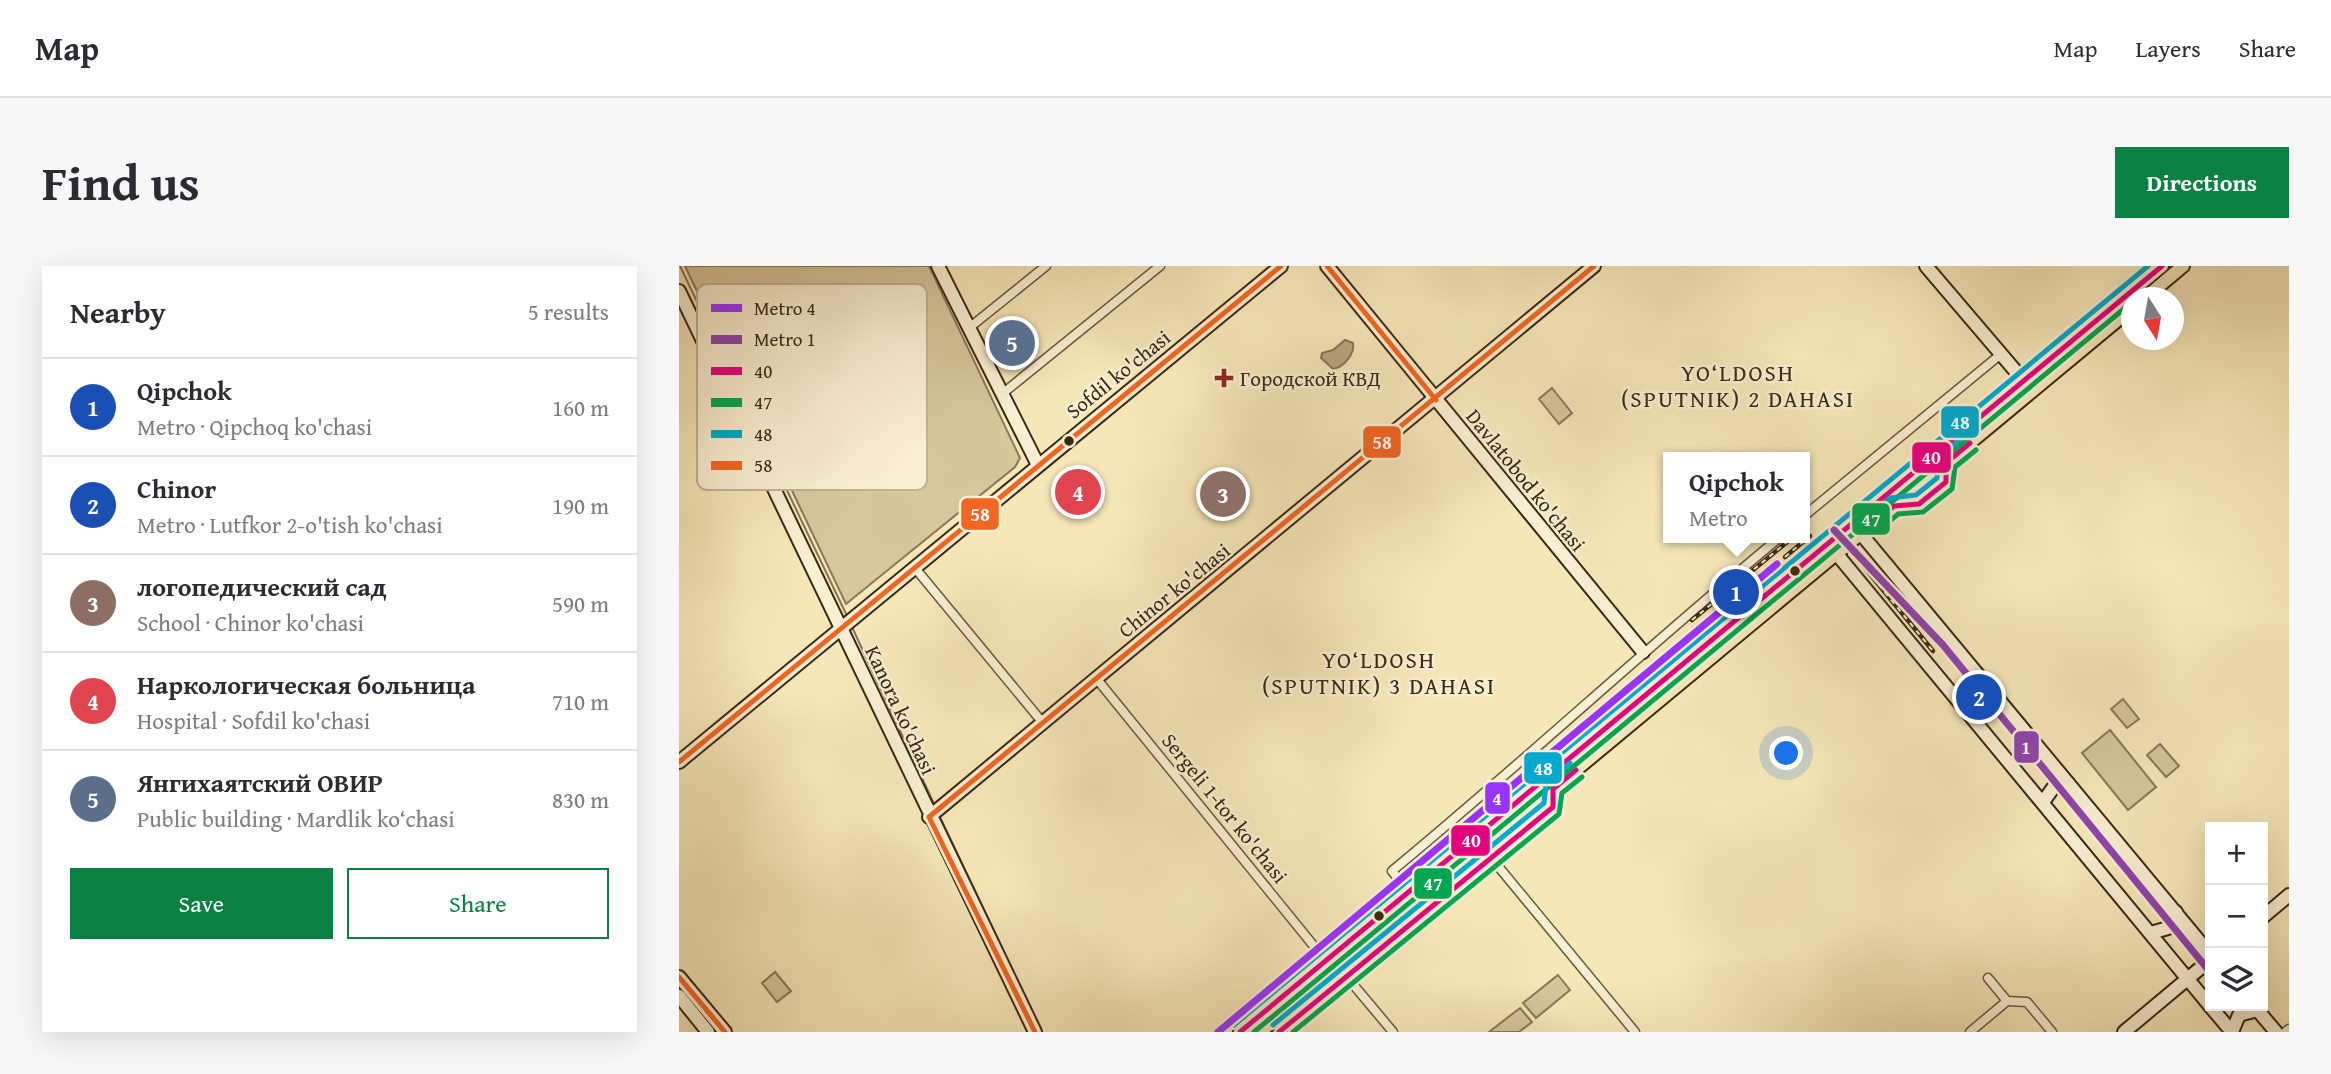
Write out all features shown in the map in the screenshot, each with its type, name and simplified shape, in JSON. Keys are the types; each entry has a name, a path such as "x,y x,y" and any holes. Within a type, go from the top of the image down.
{"main road":[{"path":"1722,640 1861,534 2014,398 2024,381 2162,266"},
{"path":"2158,287 2183,266"},
{"path":"1260,1032 1393,914 1409,892 1549,784 1722,640 1852,523 2121,317"},
{"path":"1240,1032 1326,961 1487,853 1549,784"}],"street":[{"path":"938,266 1038,465"},
{"path":"969,328 1046,266"},
{"path":"1002,394 1160,266"},
{"name":"Sofdil ko'chasi","path":"679,762 1281,266"},
{"name":"Davlatobod ko'chasi","path":"1327,266 1643,652"},
{"name":"Chinor ko'chasi","path":"934,813 1436,400 1594,266"},
{"path":"1926,266 2024,381"},
{"name":"Kanora ko'chasi","path":"679,291 697,327"},
{"path":"1810,511 2001,354"},
{"name":"Kanora ko'chasi","path":"779,490 847,625 1035,1032"},
{"path":"1852,523 2205,948"},
{"path":"1409,892 1392,871 1524,761 1643,652 1773,543"},
{"path":"1828,543 2205,1000"},
{"path":"915,568 1043,723"},
{"name":"Sergeli 1-tor ko'chasi","path":"1097,678 1326,961"},
{"path":"2043,802 2053,788 2068,783"},
{"path":"1279,1032 1487,853 1636,1032"},
{"path":"2268,913 2289,895"},
{"path":"2268,923 2289,905"},
{"path":"2151,933 2168,928 2176,912"},
{"path":"2136,1032 2205,966"},
{"path":"2124,1032 2205,973"},
{"path":"1346,976 1393,1032"},
{"path":"679,977 725,1032"},
{"path":"1988,978 2007,1001"},
{"path":"679,996 708,1032"},
{"path":"1970,1032 2007,1001 2027,1002 2052,1032"},
{"path":"2214,1011 2232,1032 2239,1015 2248,1011"},
{"path":"2258,1011 2276,1032"}],"shaded area":[{"path":"685,266 929,266 1020,458 1015,467 846,604 792,490 927,490 927,284 697,284 697,291"},
{"path":"1345,340 1353,343 1350,356 1345,363 1333,369 1321,358 1322,353 1333,350"},
{"path":"1552,388 1572,413 1559,424 1539,399"},
{"path":"2123,699 2139,719 2127,728 2111,709"},
{"path":"2110,730 2156,787 2128,810 2082,753"},
{"path":"2160,744 2179,766 2166,777 2147,755"},
{"path":"775,972 791,991 777,1002 762,983"},
{"path":"1558,975 1570,990 1536,1018 1523,1003"},
{"path":"1520,1008 1532,1022 1519,1032 1489,1032"}],"waterway":[{"path":"680,266 697,302"},
{"path":"787,490 847,616"},
{"path":"852,627 935,806"},
{"path":"939,815 1042,1032"}],"railway":[{"path":"1834,530 1933,651"},
{"path":"1692,620 1786,543"},
{"path":"1785,557 1802,543"}],"metro line":[{"name":"1","path":"1834,530 1943,645 2205,966"},
{"name":"4","path":"1218,1032 1777,564"}],"transit line":[{"name":"58","path":"679,762 1281,266"},
{"name":"58","path":"1327,266 1436,400"},
{"name":"58","path":"1035,1032 929,817 1594,266"},
{"name":"48","path":"1234,1025 2148,266"},
{"name":"40","path":"1240,1032 2162,266"},
{"name":"47","path":"1254,1032 2121,311"},
{"name":"48","path":"1868,516 1890,498 1916,495 1937,478 1939,458 1964,436"},
{"name":"40","path":"1874,523 1894,506 1919,504 1946,482 1946,463 1970,443"},
{"name":"47","path":"1880,530 1898,514 1923,512 1952,489 1955,467 1976,450"},
{"name":"48","path":"1273,1025 1544,803 1546,784 1570,763"},
{"name":"40","path":"1279,1032 1553,807 1553,789 1576,770"},
{"name":"47","path":"1293,1032 1559,814 1562,793 1582,777"},
{"name":"58","path":"679,977 725,1032"}],"place":[{"name":"Янгихаятский ОВИР","path":"1012,343"},
{"name":"Городской КВД","path":"1224,378"},
{"name":"Наркологическая больница","path":"1078,492"},
{"name":"логопедический сад","path":"1223,494"},
{"name":"Qipchok","path":"1736,592"},
{"name":"Chinor","path":"1979,697"}],"district":[{"name":"YO‘LDOSH (SPUTNIK) 2 DAHASI","path":"1738,385"},
{"name":"YO‘LDOSH (SPUTNIK) 3 DAHASI","path":"1379,672"}]}
